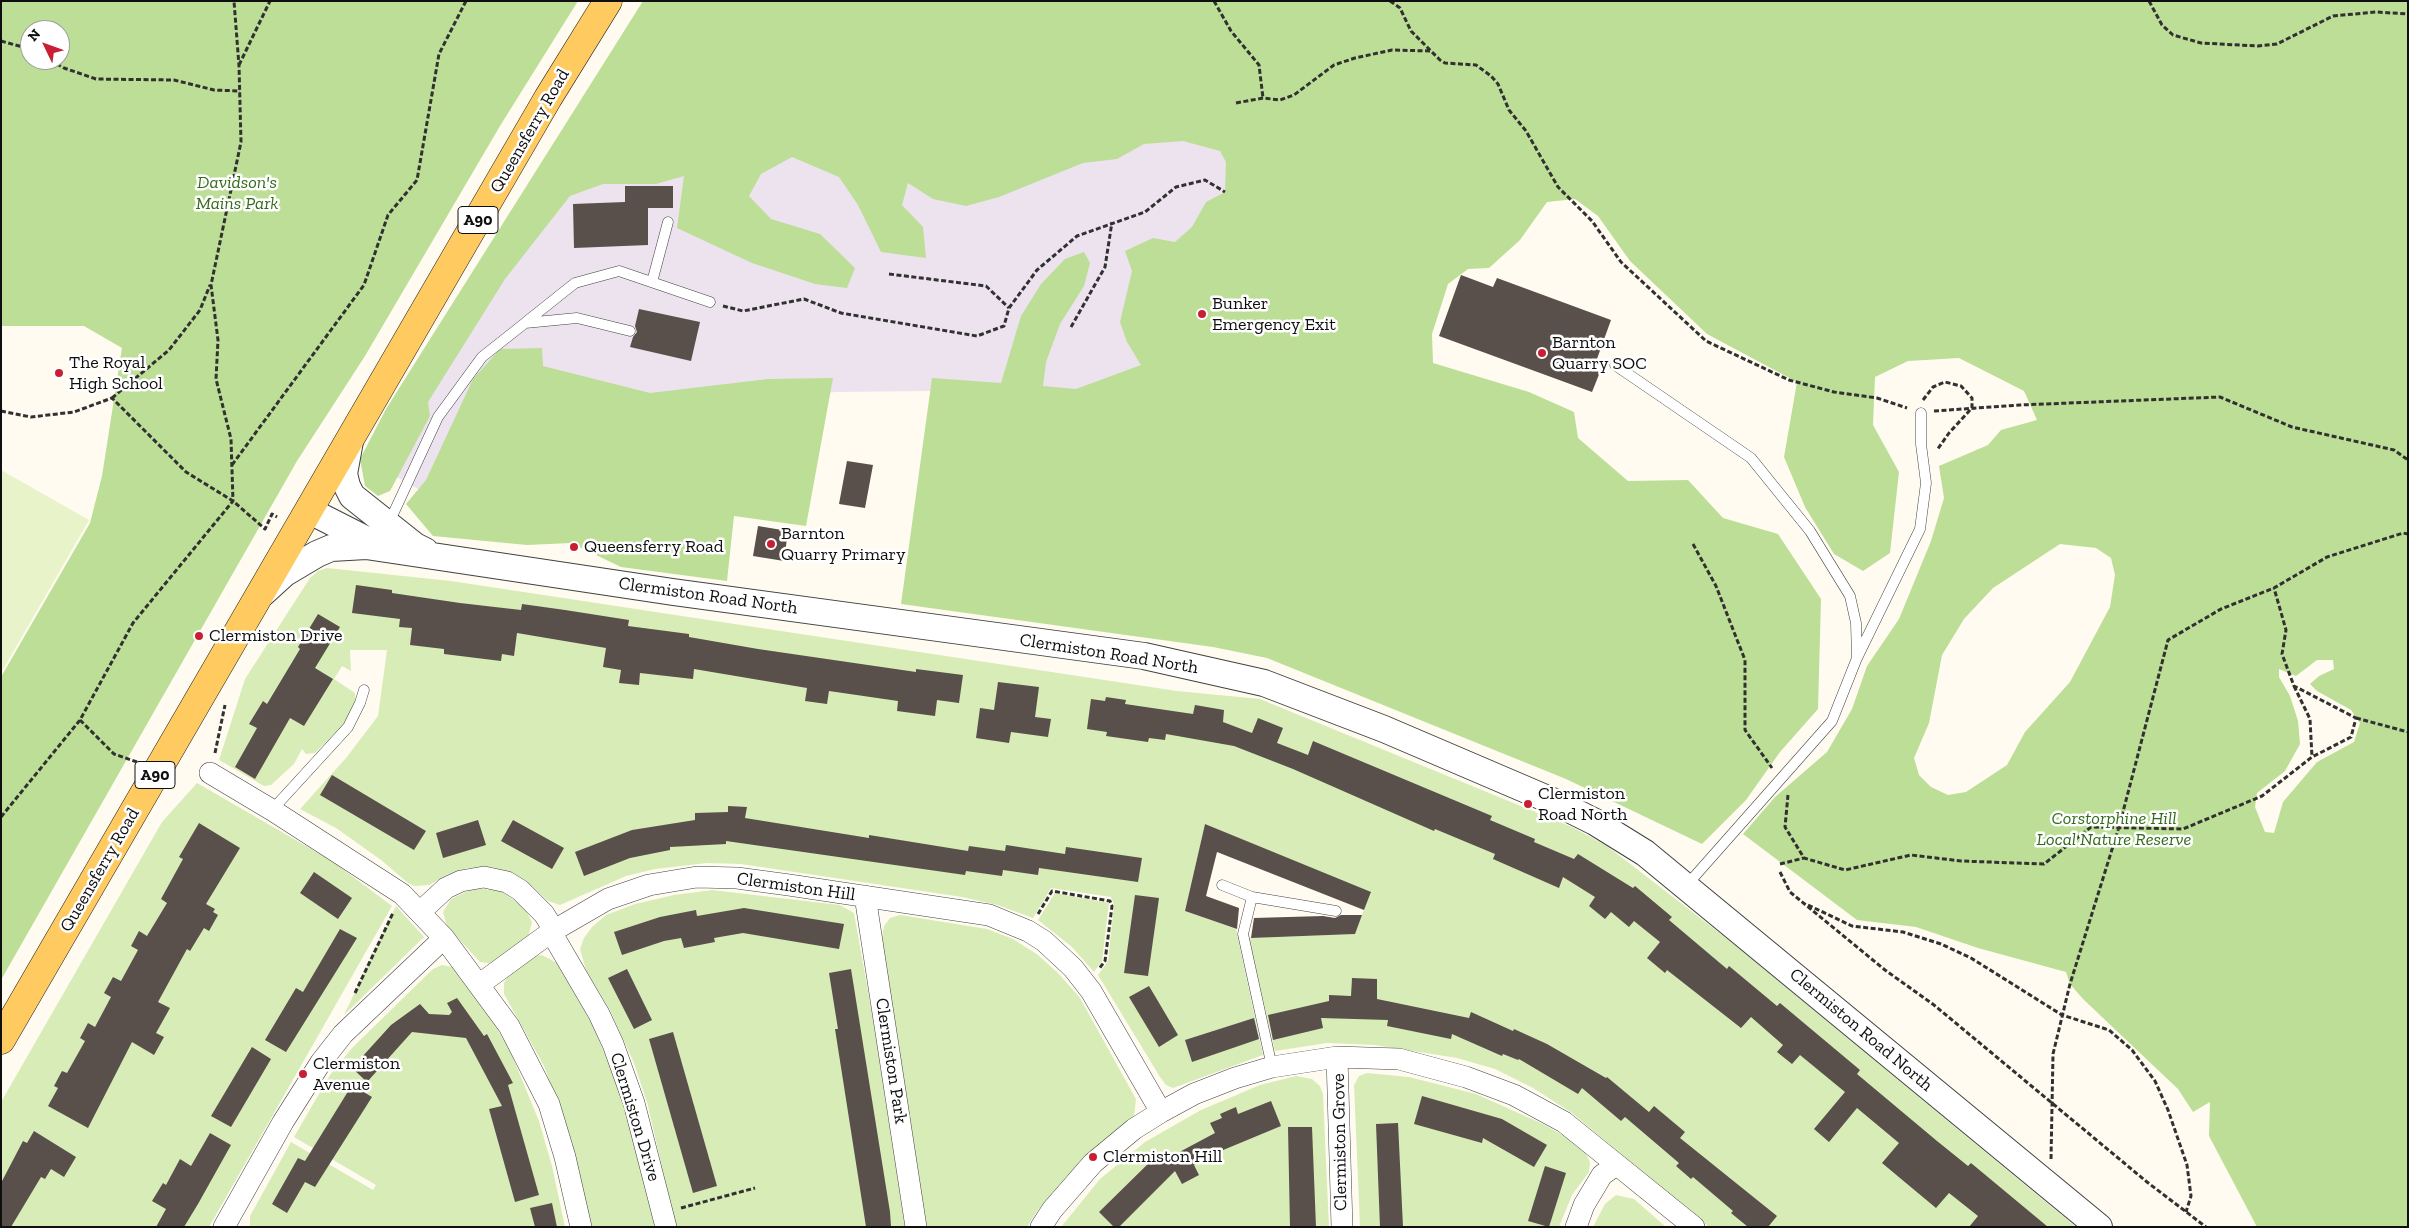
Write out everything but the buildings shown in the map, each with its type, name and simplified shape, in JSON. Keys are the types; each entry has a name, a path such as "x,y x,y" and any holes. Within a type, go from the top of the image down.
{"main road":[{"name":"Queensferry Road","path":"1,1040 544,106 608,1"}],"street":[{"path":"350,440 344,474 347,486 352,496 385,536"},
{"name":"Clermiston Road North","path":"310,511 385,536 432,555 673,592 1144,656 1264,683 1384,729 1595,822 1645,853 2099,1227"},
{"name":"Clermiston Road North","path":"258,599 285,573 317,554 385,536"},
{"path":"210,773 272,810 402,894 444,938 480,984 509,1026 549,1104 566,1157 581,1227"},
{"name":"Clermiston Hill","path":"480,984 553,931 608,899 649,885 697,877 737,878 989,915 1009,922 1044,941 1073,968 1087,985 1161,1112"},
{"name":"Clermiston Drive","path":"420,912 446,888 461,881 484,878 507,882 520,890 544,914 599,1014 613,1044 634,1103 665,1220"},
{"name":"Clermiston Park","path":"865,896 916,1227"},
{"path":"224,1227 292,1107 327,1055 343,1034 444,938"},
{"path":"1041,1227 1052,1210 1093,1162 1134,1129 1161,1112 1194,1094 1272,1067 1337,1057 1399,1059 1466,1077 1514,1095 1564,1122 1694,1227"},
{"name":"Clermiston Grove","path":"1337,1057 1342,1227"},
{"path":"1576,1227 1584,1204 1602,1175 1616,1165"}],"lane":[{"path":"652,282 668,222"},
{"path":"385,536 438,417 482,357 575,283 619,271 710,302"},
{"path":"525,323 578,318 630,332"},
{"path":"1615,365 1751,458 1810,531 1850,596 1856,623 1857,658"},
{"path":"1685,886 1832,721 1857,658 1920,529 1926,483 1921,444 1921,412"},
{"path":"272,810 348,727 364,690"},
{"path":"1222,885 1252,898 1336,911"},
{"path":"1252,898 1243,934 1272,1067"}],"path":[{"path":"1,411 31,417 74,412 112,398 170,350 200,310 211,284 241,142 239,66 234,1"},
{"path":"239,66 270,1"},
{"path":"232,466 364,285 388,215 417,180 439,54 466,1"},
{"path":"1214,1 1231,31 1259,66 1263,98"},
{"path":"1390,1 1400,8 1411,31 1445,63 1476,65 1498,84 1509,110 1526,131 1558,187 1592,221 1620,262 1706,341 1789,380 1834,392 1877,398 1921,412 2138,399 2220,397 2292,427 2394,450 2408,460"},
{"path":"2149,1 2162,25 2173,35 2201,43 2258,46 2277,44 2333,16 2376,12 2408,14"},
{"path":"1,41 20,46"},
{"path":"1236,103 1263,98 1280,100 1294,95 1334,65 1355,58 1392,50 1431,50"},
{"path":"70,70 96,79 174,80 214,90 240,91"},
{"path":"710,302 743,311 804,299 841,313 977,336 1004,326 1009,308 1037,270 1077,236 1112,222 1145,212 1176,187 1205,180 1225,192"},
{"path":"1071,327 1105,266 1112,222"},
{"path":"889,274 986,286 1009,308"},
{"path":"1,817 80,720 133,622 233,501 231,439 216,379 218,340 211,284"},
{"path":"1921,412 1924,398 1933,387 1945,382 1961,386 1972,398 1972,408 1949,433 1936,452 1926,483"},
{"path":"112,398 186,472 233,501"},
{"path":"2039,1177 2052,1157 2053,1054 2062,1015 2119,828 2168,640 2221,609 2274,588 2327,557 2402,533 2408,534"},
{"path":"1693,544 1716,586 1745,660 1745,730 1771,766 1774,784 1788,795 1785,827 1804,858"},
{"path":"2274,588 2286,630 2282,654 2294,686 2310,719 2312,757"},
{"path":"2294,686 2356,718 2408,732"},
{"path":"1780,864 1804,858 1845,870 1911,855 1961,861 2044,864 2091,827 2183,829 2262,796 2312,757 2351,737 2356,718"},
{"path":"80,720 114,754 158,770"},
{"path":"1780,872 1790,892 1803,903 1885,970 1934,1005 2147,1182 2206,1227"},
{"path":"1035,920 1052,891 1110,901 1112,906 1106,961 1087,985"},
{"path":"352,998 402,894"},
{"path":"1803,903 1852,926 1903,932 1941,944 1971,958 2062,1015 2109,1030 2132,1050 2155,1081 2168,1110 2187,1165 2191,1196 2186,1212"},
{"path":"665,1220 755,1188"}],"shaded area":[{"path":"576,109 1077,125 1243,150 1137,429 932,391 836,392 665,409 434,498 373,464"}],"green space":[{"name":"Davidson's Mains Park","path":"1,1 578,1 500,126 365,356 297,461 1,980 1,677 90,523 102,476 122,348 84,326 1,326"},
{"name":"Corstorphine Hill Local Nature Reserve","path":"643,1 2408,1 2408,1227 2257,1227 2209,1136 2210,1102 2193,1112 2178,1089 2083,999 2070,984 2066,972 1978,948 1916,927 1857,920 1743,834 1775,797 1827,752 1852,709 1867,666 1899,619 1931,541 1944,498 1939,466 1988,445 2001,430 2037,420 2024,391 1959,358 1908,361 1875,377 1873,425 1899,472 1890,553 1863,571 1834,554 1805,507 1784,457 1797,382 1707,334 1630,261 1598,216 1575,199 1547,202 1520,240 1489,268 1468,269 1448,284 1432,334 1433,363 1529,392 1574,412 1578,438 1628,481 1688,480 1723,518 1778,534 1821,599 1818,709 1780,752 1746,800 1702,844 1566,779 1267,658 1213,647 901,604 932,378 1001,383 1021,316 1041,284 1065,259 1084,252 1090,263 1084,286 1060,324 1046,362 1043,386 1076,389 1141,365 1127,342 1120,322 1132,271 1125,251 1153,238 1175,242 1192,227 1206,202 1225,192 1226,162 1220,151 1183,141 1144,144 1117,159 1083,163 999,197 966,206 933,199 908,183 902,205 923,227 926,258 881,252 858,205 839,177 792,157 761,174 749,196 771,219 820,234 855,268 847,288 815,284 752,263 677,228 684,176 656,184 603,184 570,196 505,279 428,402 430,416 390,491 378,496 365,486 360,459 386,409","holes":["2060,544 2096,548 2111,558 2115,575 2110,607 2070,682 2025,732 2007,765 1966,792 1948,795 1931,787 1919,775 1914,758 1929,723 1942,655 1964,619 1993,588","2317,660 2333,660 2334,669 2319,676 2310,684 2317,691 2351,710 2360,723 2354,742 2317,762 2283,802 2274,833 2265,832 2255,807 2257,793 2285,771 2300,744 2298,721 2290,696 2279,677 2279,669 2296,676"]},
{"path":"542,348 543,366 650,393 768,379 833,378 806,526 734,516 727,581 621,567 571,543 527,545 433,536 406,504 426,480 473,379 500,349"},
{"path":"1,470 89,520 1,673"},
{"path":"327,568 451,581 1177,691 1260,699 1572,827 1607,846 1735,945 2076,1227 1709,1227 1572,1113 1533,1088 1495,1069 1457,1058 1375,1045 1327,1043 1275,1051 1249,938 1354,934 1371,893 1205,824 1185,911 1236,929 1263,1055 1173,1088 1166,1085 1160,1077 1098,975 1108,961 1114,905 1111,897 1051,888 1033,918 997,905 962,897 741,864 707,863 655,869 626,876 560,905 548,901 525,880 492,867 468,868 447,875 429,885 415,886 408,883 381,860 336,828 300,809 346,758 378,716 387,650 350,650 351,671 342,666 334,679 355,693 356,701 345,723 315,753 306,754 302,749 294,764 271,785 264,786 219,760 245,679 310,578 318,571"},
{"path":"197,783 332,861 392,906 209,1227 1,1227 1,1102 162,822"},
{"path":"474,888 502,891 525,909 532,922 528,938 495,964 480,962 447,926 443,912 451,899"},
{"path":"712,890 840,905 854,913 872,1014 905,1227 676,1227 647,1102 634,1063 610,1010 586,970 580,949 584,938 592,927 606,915 635,904 674,895"},
{"path":"1055,893 1109,903 1102,961 1094,972 1072,947 1038,920"},
{"path":"396,906 424,937 344,1015"},
{"path":"900,915 987,929 1013,939 1038,955 1058,973 1080,998 1136,1099 1134,1117 1095,1148 1065,1178 1038,1210 1027,1227 927,1227 882,937 884,926 890,918"},
{"path":"542,955 557,963 592,1024 618,1085 638,1155 655,1227 592,1227 572,1142 544,1066 504,994 504,983 509,974 534,956"},
{"path":"442,965 452,967 493,1021 511,1053 539,1121 552,1166 565,1227 250,1227 250,1216 291,1142 373,1190 376,1185 294,1137 330,1075 352,1048 433,969"},
{"path":"1367,1073 1409,1077 1476,1094 1543,1124 1566,1137 1586,1154 1590,1162 1589,1172 1572,1195 1559,1227 1360,1227 1354,1085 1359,1076"},
{"path":"1296,1076 1312,1079 1320,1086 1323,1094 1329,1227 1061,1227 1100,1179 1145,1142 1201,1110 1260,1085"},
{"path":"1616,1195 1634,1199 1666,1227 1593,1227 1605,1204"}],"place":[{"name":"Bunker Emergency Exit","path":"1202,314"},
{"name":"Barnton Quarry SOC","path":"1542,353"},
{"name":"The Royal High School","path":"59,373"},
{"name":"Barnton Quarry Primary","path":"771,544"},
{"name":"Queensferry Road","path":"574,547"},
{"name":"Clermiston Drive","path":"199,636"},
{"name":"Clermiston Road North","path":"1528,804"},
{"name":"Clermiston Avenue","path":"303,1074"},
{"name":"Clermiston Hill","path":"1093,1157"}]}
